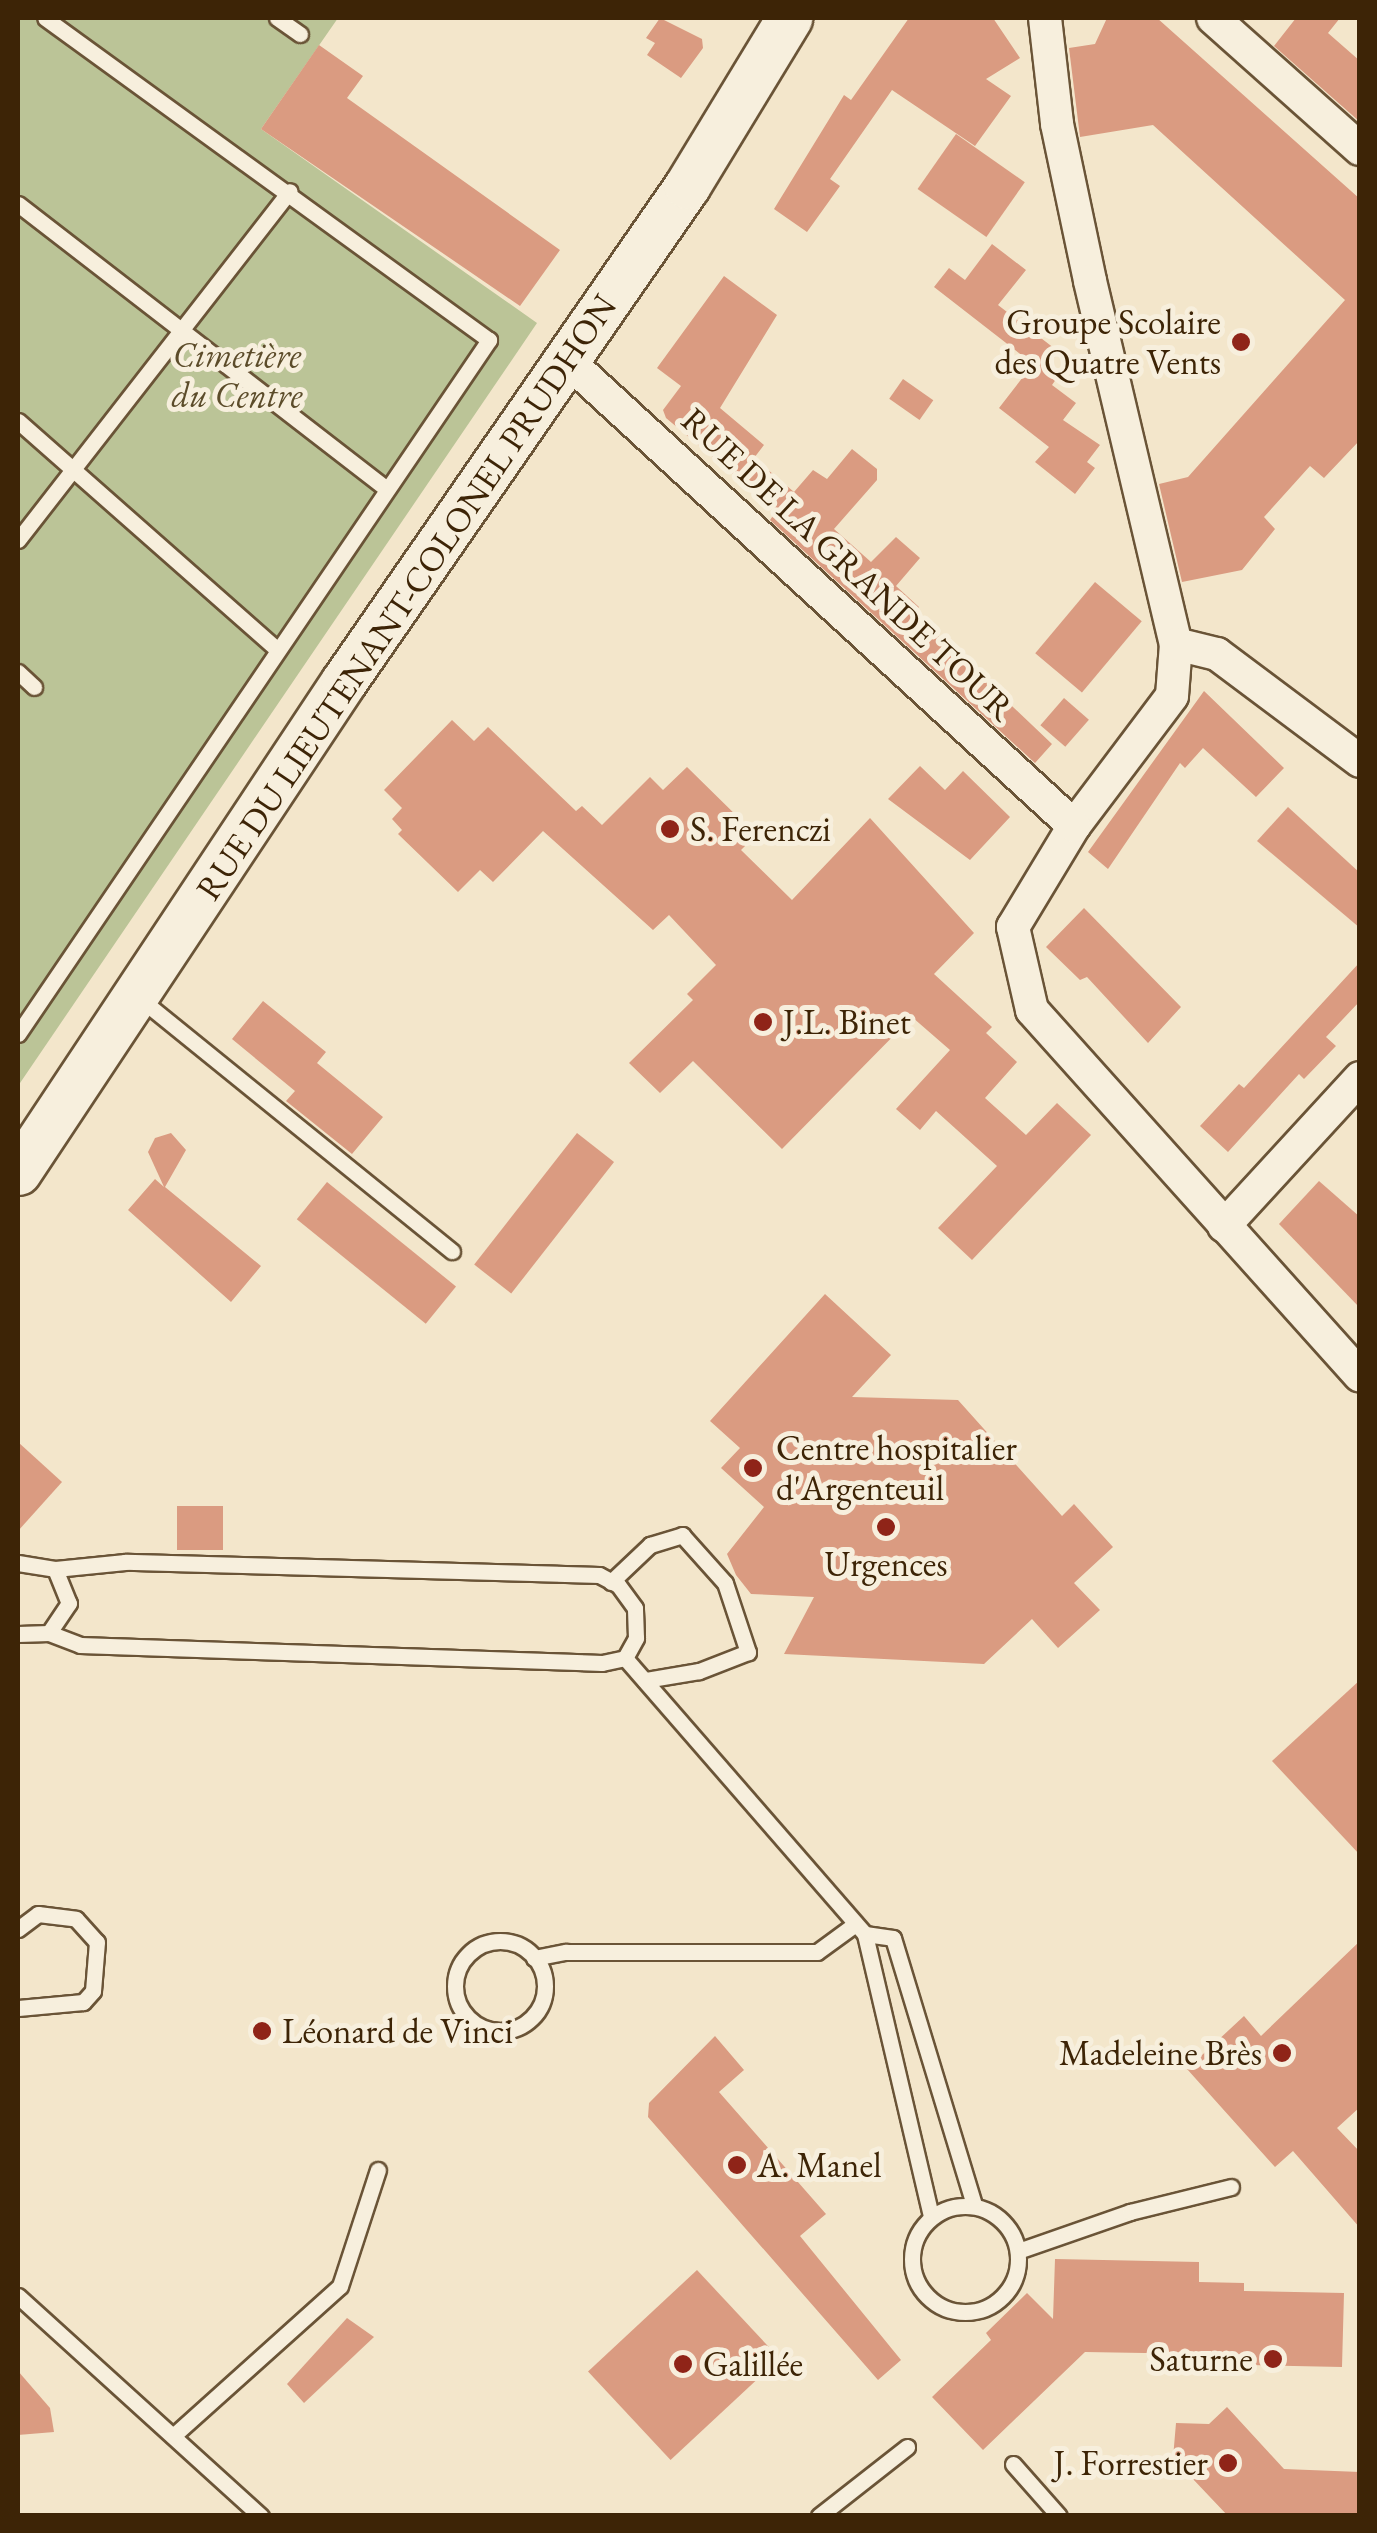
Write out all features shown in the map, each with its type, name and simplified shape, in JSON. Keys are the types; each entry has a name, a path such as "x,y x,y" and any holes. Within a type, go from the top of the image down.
{"main road":[{"name":"RUE DU LIEUTENANT-COLONEL PRUDHON","path":"18,1172 687,186 789,18"}],"street":[{"path":"1045,18 1057,124 1176,644 1172,696 1074,826 1013,927 1032,1010 1360,1376"},
{"path":"1213,18 1360,148"},
{"name":"RUE DE LA GRANDE TOUR","path":"568,361 1074,826"},
{"path":"1176,644 1217,654 1360,760"},
{"path":"1224,1226 1360,1078"}],"lane":[{"path":"18,1034 489,340 290,191 45,18"},
{"path":"277,18 300,34"},
{"path":"18,540 290,191"},
{"path":"18,204 387,489"},
{"path":"18,421 278,650"},
{"path":"18,672 34,687"},
{"path":"135,995 452,1251"},
{"path":"611,1582 650,1546 682,1534 725,1583 748,1652 699,1671 645,1680"},
{"path":"18,1563 55,1568 125,1562 598,1575 611,1582 635,1608 636,1638 625,1658 602,1663 80,1645 49,1633 18,1634"},
{"path":"49,1633 70,1603 55,1568"},
{"path":"625,1658 860,1930 931,2216"},
{"path":"18,1928 38,1914 76,1919 97,1942 92,1991 84,2002 18,2008"},
{"path":"534,1958 566,1952 817,1952 860,1930 893,1938 974,2205 1002,2221 1018,2250 1017,2273 998,2300 967,2312 945,2309 914,2278 914,2244 931,2216 974,2205"},
{"path":"498,1939 528,1949 534,1958 546,1975 542,2007 518,2029 486,2031 461,2012 454,1980 468,1952 498,1939"},
{"path":"173,2436 340,2286 378,2170"},
{"path":"1018,2250 1130,2212 1231,2187"},
{"path":"18,2296 262,2516"},
{"path":"819,2516 907,2446"},
{"path":"1013,2464 1059,2516"}],"green space":[{"name":"Cimetière du Centre","path":"18,18 338,18 261,129 537,323 18,1086"}],"building":[{"path":"660,18 702,39 703,48 681,78 647,55 655,43 646,38"},
{"path":"909,18 993,18 1020,58 986,79 1011,96 975,146 892,90 830,179 840,186 807,232 774,209 844,95 851,100"},
{"path":"1107,18 1157,18 1360,199 1360,440 1324,478 1310,466 1264,517 1275,529 1242,570 1182,582 1159,484 1188,477 1345,300 1153,125 1080,137 1069,48 1095,44"},
{"path":"1296,18 1340,18 1328,33 1360,61 1360,122 1274,46"},
{"path":"319,45 363,76 347,98 560,250 520,306 261,129"},
{"path":"956,134 1025,182 986,237 918,189"},
{"path":"992,244 1026,270 998,305 1059,352 1048,366 1059,375 1052,385 1076,403 1063,420 1100,445 1087,462 1095,468 1075,494 1035,462 1049,447 999,408 1033,364 934,287 949,268 965,280"},
{"path":"724,276 777,315 720,408 764,445 754,458 794,492 813,470 827,479 852,449 877,469 877,480 834,529 871,562 896,537 920,558 896,586 919,607 914,613 1052,744 1035,763 770,520 775,513 756,493 666,418 663,410 681,386 657,368"},
{"path":"903,379 933,400 920,420 889,399"},
{"path":"1095,582 1142,621 1082,692 1035,653"},
{"path":"1204,691 1284,768 1256,797 1203,748 1185,768 1180,763 1108,869 1088,852"},
{"path":"1064,698 1089,720 1065,747 1040,725"},
{"path":"452,720 474,741 488,727 576,811 582,806 602,825 650,777 663,790 687,767 746,825 742,829 752,839 741,850 792,900 870,818 974,933 934,974 992,1027 986,1033 1017,1062 985,1098 1026,1135 1057,1103 1091,1135 972,1260 938,1228 997,1166 936,1111 920,1130 896,1109 950,1050 912,1017 782,1149 693,1061 660,1093 629,1063 693,1000 687,994 716,965 669,915 653,930 543,831 493,882 480,870 458,892 398,834 402,830 392,819 402,808 384,790"},
{"path":"920,766 945,790 963,771 1010,817 970,860 888,799"},
{"path":"1288,807 1360,873 1360,928 1257,841"},
{"path":"1084,908 1181,1007 1148,1043 1087,977 1080,980 1046,947"},
{"path":"1360,962 1360,1001 1326,1037 1336,1046 1304,1079 1299,1074 1228,1152 1200,1126 1239,1084 1244,1088"},
{"path":"263,1001 326,1052 317,1063 383,1117 352,1154 286,1101 295,1091 232,1039"},
{"path":"171,1133 186,1150 165,1187 261,1266 231,1302 128,1210 155,1179 164,1187 148,1152 155,1138"},
{"path":"577,1133 614,1162 511,1294 474,1265"},
{"path":"1319,1181 1360,1217 1360,1308 1279,1224"},
{"path":"327,1182 456,1286 426,1324 297,1219"},
{"name":"Urgences","path":"825,1294 891,1355 852,1397 958,1400 1062,1516 1074,1504 1113,1547 1074,1583 1100,1610 1058,1648 1032,1619 984,1664 784,1654 814,1597 751,1594 736,1575 727,1554 764,1507 721,1468 740,1448 710,1421"},
{"path":"18,1442 62,1482 18,1531"},
{"path":"177,1506 223,1506 223,1550 177,1550"},
{"path":"1360,1680 1360,1855 1272,1761"},
{"name":"Madeleine Brès","path":"1360,1941 1360,2107 1337,2128 1360,2152 1360,2228 1293,2151 1275,2167 1187,2069 1244,2016 1261,2036"},
{"name":"A. Manel","path":"715,2036 744,2070 719,2092 826,2214 800,2236 901,2360 878,2380 648,2117 649,2103"},
{"name":"Saturne","path":"1055,2259 1199,2262 1199,2282 1244,2283 1244,2291 1344,2293 1342,2367 1203,2364 1204,2354 1085,2352 983,2450 932,2397 991,2340 986,2333 1027,2293 1053,2319"},
{"name":"Galillée","path":"697,2270 780,2358 671,2460 588,2372"},
{"path":"347,2318 374,2337 304,2403 287,2384"},
{"path":"18,2371 50,2408 54,2432 18,2435"},
{"name":"J. Forrestier","path":"1227,2407 1284,2469 1360,2472 1360,2516 1228,2516 1173,2458 1176,2423 1209,2424"}],"place":[{"name":"Groupe Scolaire des Quatre Vents","path":"1241,342"},
{"name":"S. Ferenczi","path":"670,829"},
{"name":"J.L. Binet","path":"763,1022"},
{"name":"Centre hospitalier d'Argenteuil","path":"753,1468"},
{"name":"Urgences","path":"886,1527"},
{"name":"Léonard de Vinci","path":"262,2031"},
{"name":"Madeleine Brès","path":"1282,2053"},
{"name":"A. Manel","path":"737,2165"},
{"name":"Saturne","path":"1273,2359"},
{"name":"Galillée","path":"683,2364"},
{"name":"J. Forrestier","path":"1228,2463"}]}
